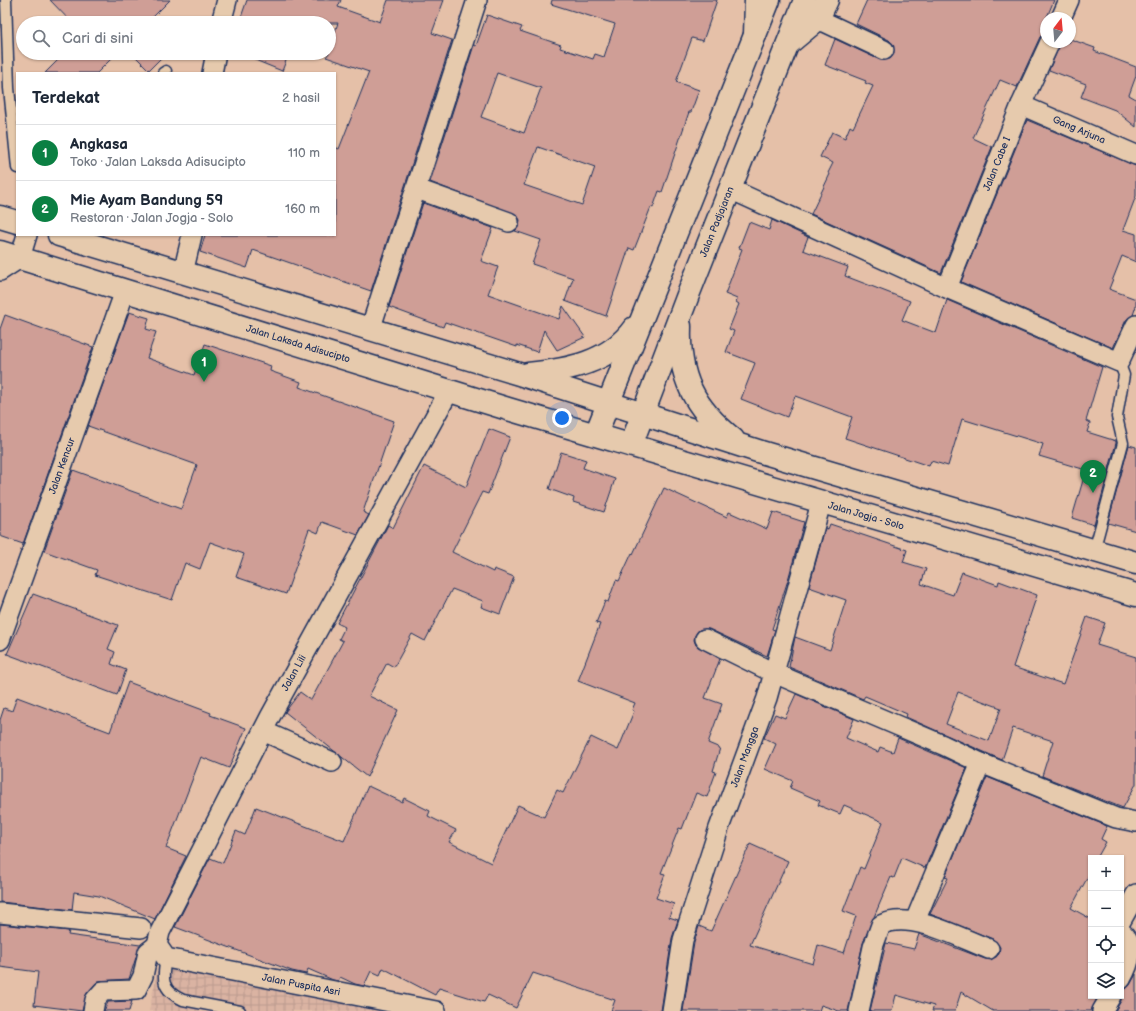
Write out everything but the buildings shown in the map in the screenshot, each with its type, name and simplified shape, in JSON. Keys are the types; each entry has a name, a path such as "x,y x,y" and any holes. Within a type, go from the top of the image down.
{"main road":[{"path":"754,36 756,0"},
{"path":"596,434 769,0"},
{"name":"Jalan Padjajaran","path":"631,445 642,413 805,0"},
{"path":"788,44 822,9"},
{"path":"736,82 768,94"},
{"path":"0,217 16,222"},
{"path":"62,236 519,374 748,448 1136,563"},
{"name":"Jalan Laksda Adisucipto","path":"10,255 449,391 596,434"},
{"path":"519,374 570,369 592,361 612,350 628,336 642,316"},
{"path":"680,316 682,361 689,387 700,406 714,423 733,439 748,448"},
{"name":"Jalan Jogja - Solo","path":"596,434 821,503 1136,595"}],"street":[{"path":"224,16 227,0"},
{"path":"370,330 477,0"},
{"path":"1064,12 1069,0"},
{"path":"822,9 884,50"},
{"name":"Jalan Cabe I","path":"948,288 1021,105 1047,48"},
{"path":"212,72 215,60"},
{"name":"Gang Arjuna","path":"1021,105 1136,155"},
{"path":"416,189 509,222"},
{"path":"730,189 948,288 1119,362 1134,335"},
{"path":"0,271 10,255 26,236"},
{"path":"183,273 192,236"},
{"name":"Jalan Kencur","path":"0,640 125,291"},
{"name":"Jalan Lili","path":"93,1011 94,1000 102,991 136,990 143,976 148,952 162,952 160,932 263,731 449,391"},
{"name":"Jalan Mangga","path":"672,1011 683,940 719,828 767,698 821,503"},
{"path":"705,639 774,673 943,745 981,763 1116,818 1136,822"},
{"path":"263,731 332,762"},
{"path":"915,921 981,763"},
{"path":"1124,916 1136,894"},
{"path":"0,913 141,928"},
{"path":"859,1011 873,947 881,926 889,921 915,921 989,949"},
{"path":"1124,934 1129,937 1131,942 1130,964 1124,974"},
{"name":"Jalan Puspita Asri","path":"162,952 436,1011"},
{"path":"1102,1011 1109,999"}],"lane":[{"path":"0,6 5,0"},
{"path":"5,0 9,88 16,158"},
{"path":"1094,551 1123,443 1117,417 1124,375 1119,362"},
{"path":"162,952 164,983 174,996 183,1000 240,1011"}],"shaded area":[{"path":"159,962 388,1011 149,1011"}],"place":[{"name":"Angkasa","path":"204,382"},
{"name":"Mie Ayam Bandung 59","path":"1093,493"}]}
